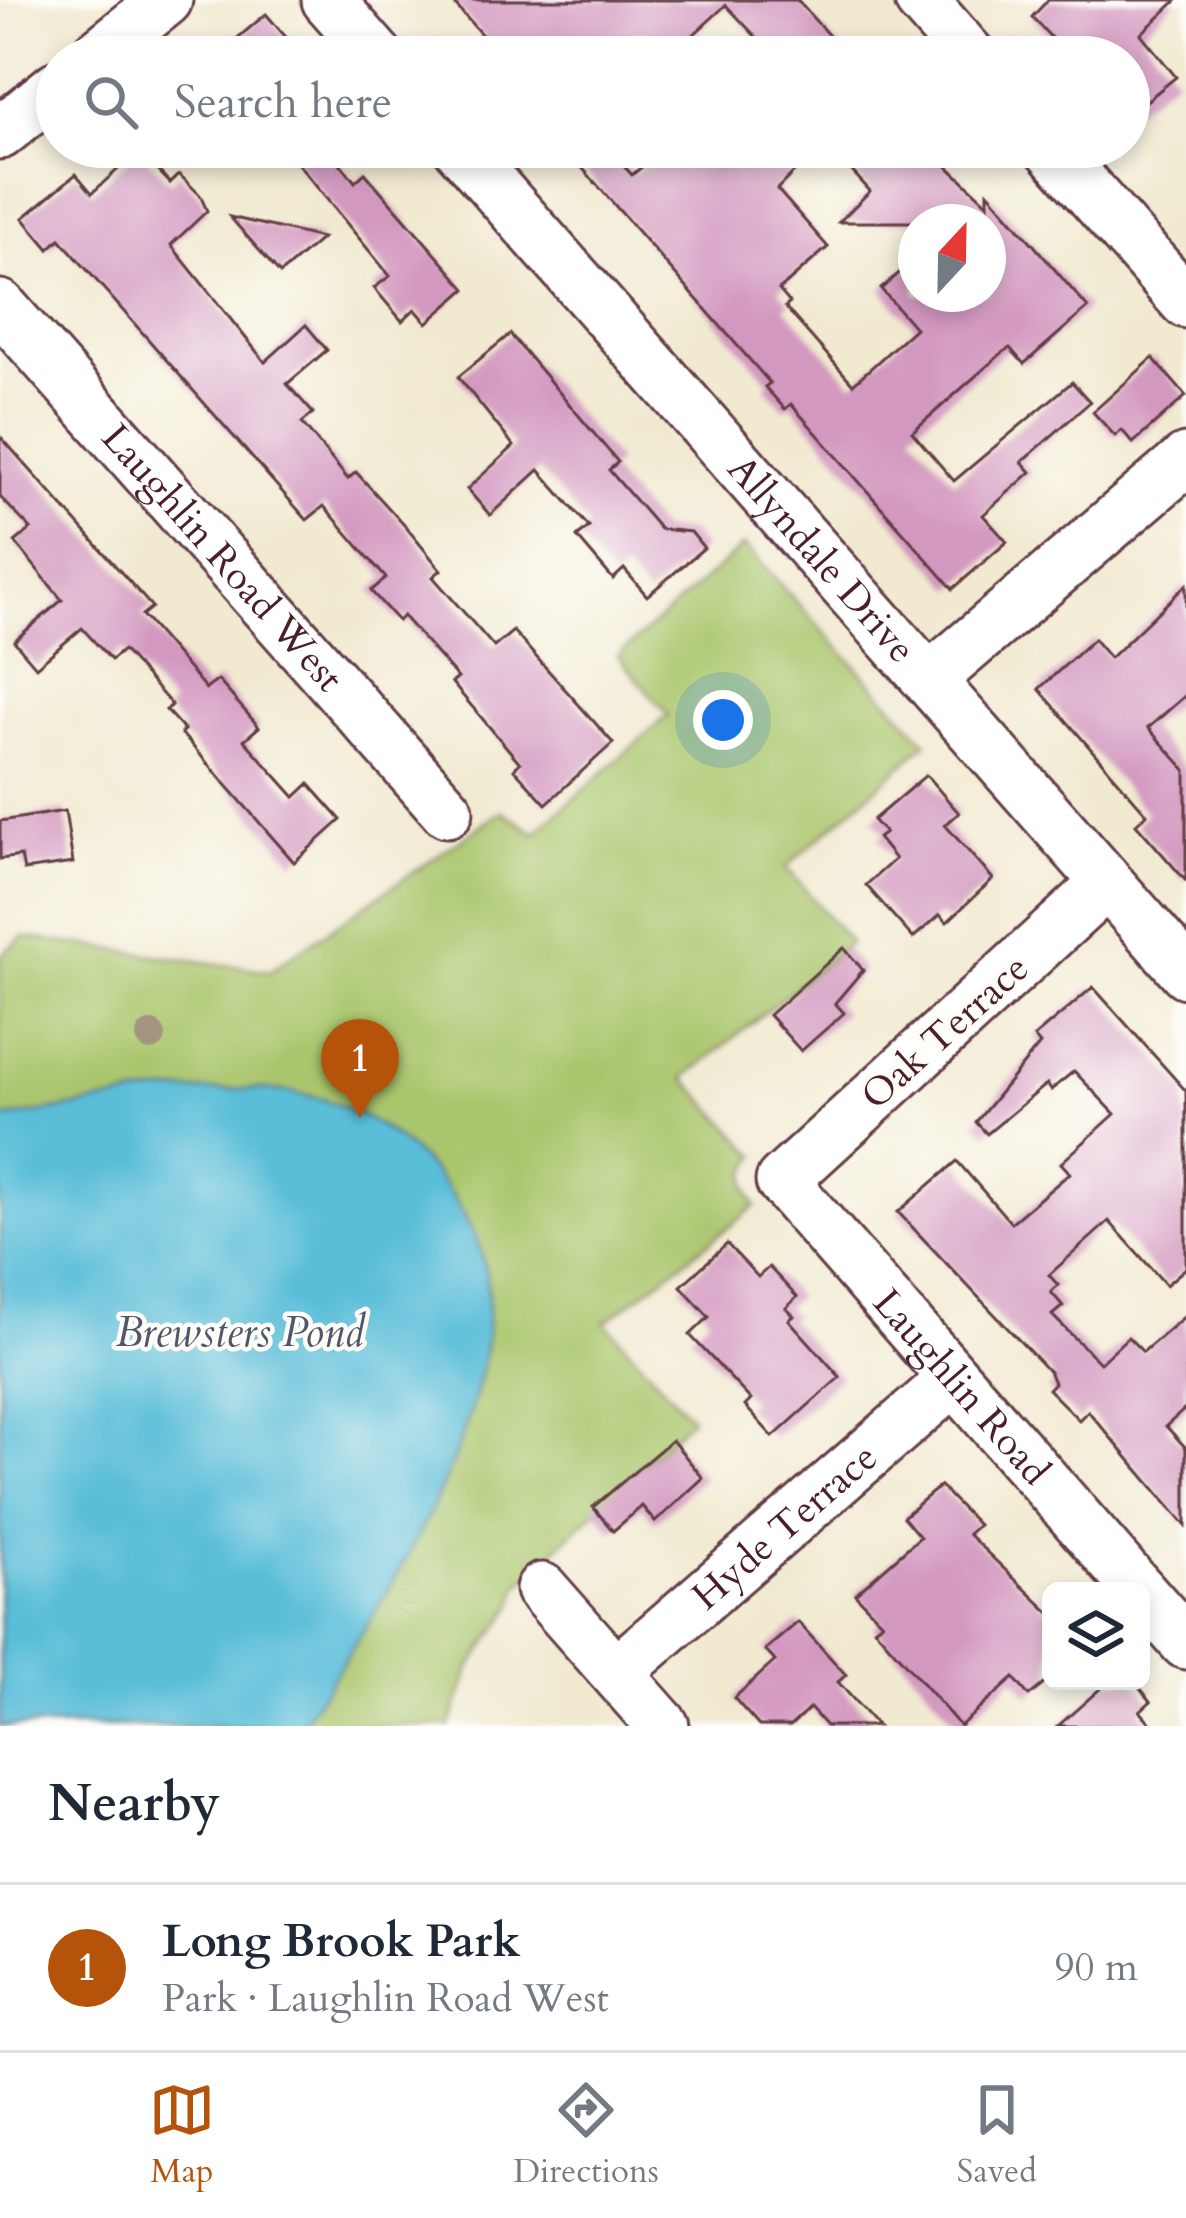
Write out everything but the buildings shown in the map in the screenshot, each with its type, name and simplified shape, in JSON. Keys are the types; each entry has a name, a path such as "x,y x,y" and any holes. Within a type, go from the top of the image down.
{"street":[{"path":"121,36 166,0"},
{"path":"328,0 360,36"},
{"path":"930,3 955,36"},
{"path":"0,133 36,104"},
{"name":"Allyndale Drive","path":"477,168 1186,972"},
{"path":"1068,168 1186,302"},
{"name":"Laughlin Road West","path":"0,306 447,811"},
{"path":"931,678 1186,460"},
{"name":"Oak Terrace","path":"782,1181 1107,884"},
{"name":"Laughlin Road","path":"782,1181 1131,1582"},
{"name":"Hyde Terrace","path":"617,1672 954,1379"},
{"path":"542,1589 663,1726"},
{"name":"Laughlin Road","path":"1150,1603 1186,1643"}],"green space":[{"path":"744,545 927,743 786,867 850,943 684,1078 757,1156 746,1181 756,1206 605,1322 691,1418 518,1586 514,1605 470,1668 450,1726 0,1726 0,956 23,937 270,971 502,811 535,833 668,715 618,656"}],"water":[{"name":"Brewsters Pond","path":"258,1089 326,1100 386,1130 432,1171 469,1224 485,1269 487,1325 478,1385 458,1447 399,1571 299,1726 0,1726 0,1119 162,1092"}],"place":[{"name":"Long Brook Park","path":"360,1118"}]}
